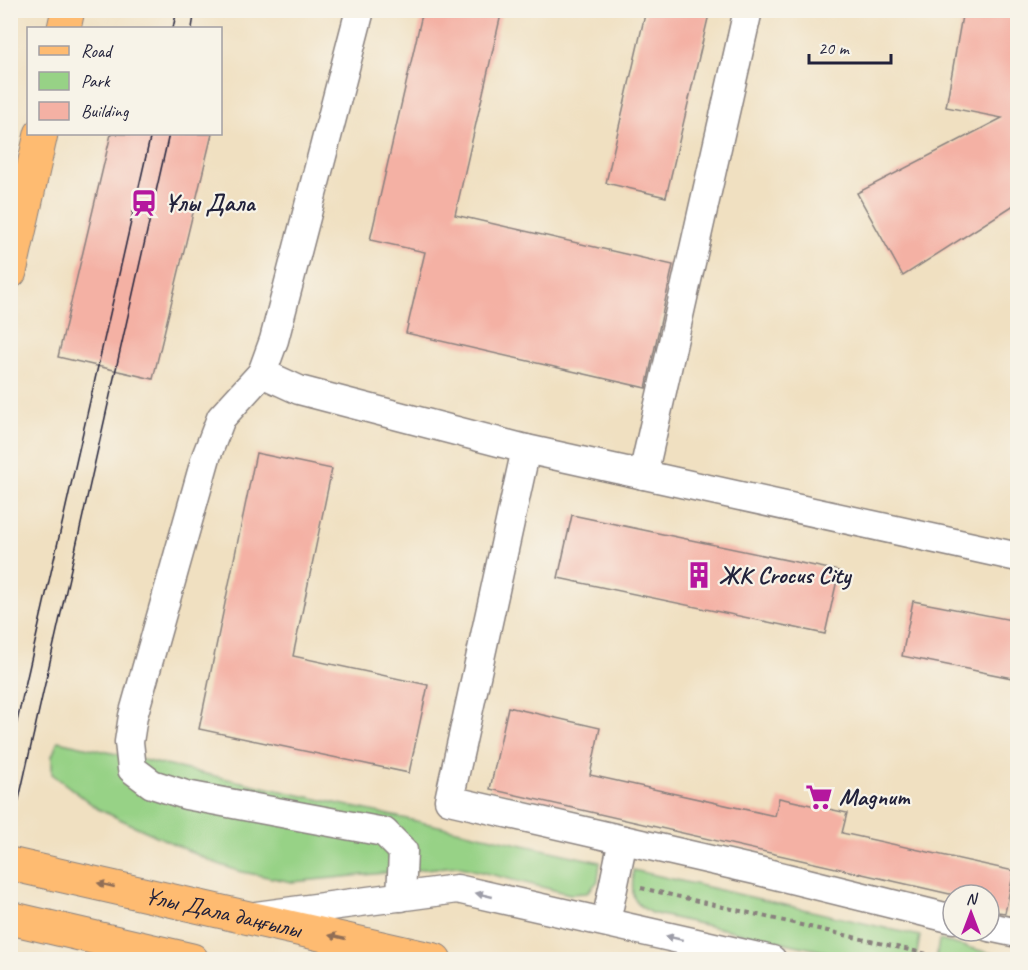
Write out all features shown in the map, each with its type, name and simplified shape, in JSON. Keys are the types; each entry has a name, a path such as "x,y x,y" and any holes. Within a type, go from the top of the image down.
{"main road":[{"path":"64,27 68,10"},
{"path":"10,272 16,225 41,135"},
{"name":"Ұлы Дала даңғылы","path":"10,864 435,960"},
{"path":"10,918 192,960"}],"lane":[{"path":"360,10 274,340 262,373 221,418 206,457 133,716 129,742 132,769 152,784 186,795 384,832 403,851 401,897"},
{"path":"642,475 748,10"},
{"path":"262,373 299,390 526,449 1017,557"},
{"path":"526,449 449,800 755,870 941,916"},
{"path":"606,922 623,840"},
{"path":"247,917 457,889 772,960"},
{"path":"1001,930 1017,933"}],"path":[{"path":"614,881 953,960"}],"green space":[{"path":"58,741 600,862 598,881 587,893 570,894 457,866 292,882 238,871 213,862 98,809 52,774 52,756"},
{"path":"633,870 920,936 916,959 858,959 651,913 638,904 633,896"},
{"path":"939,940 941,943 951,943 1013,959 936,959"}],"building":[{"path":"423,10 502,10 455,215 673,265 646,388 406,333 425,252 370,240"},
{"path":"646,10 710,10 666,197 606,183"},
{"path":"963,10 1017,10 1017,203 903,276 857,193 1002,118 946,107"},
{"path":"111,135 212,135 153,379 58,357"},
{"path":"256,453 332,469 293,656 428,685 409,773 199,729"},
{"name":"ЖК Crocus City","path":"572,515 839,571 825,634 558,578"},
{"name":"ЖК Crocus City","path":"913,601 1017,621 1017,679 902,656"},
{"path":"508,707 600,728 590,775 775,816 779,798 847,813 842,833 1014,871 1005,913 1001,912 1001,883 941,883 941,892 490,789"}],"tram line":[{"path":"173,27 177,10"},
{"path":"192,27 195,10"},
{"path":"10,752 151,135"},
{"path":"10,839 169,135"}],"place":[{"name":"Ұлы Дала","path":"144,203"},
{"name":"ЖК Crocus City","path":"699,575"},
{"name":"Magnum","path":"819,797"}]}
